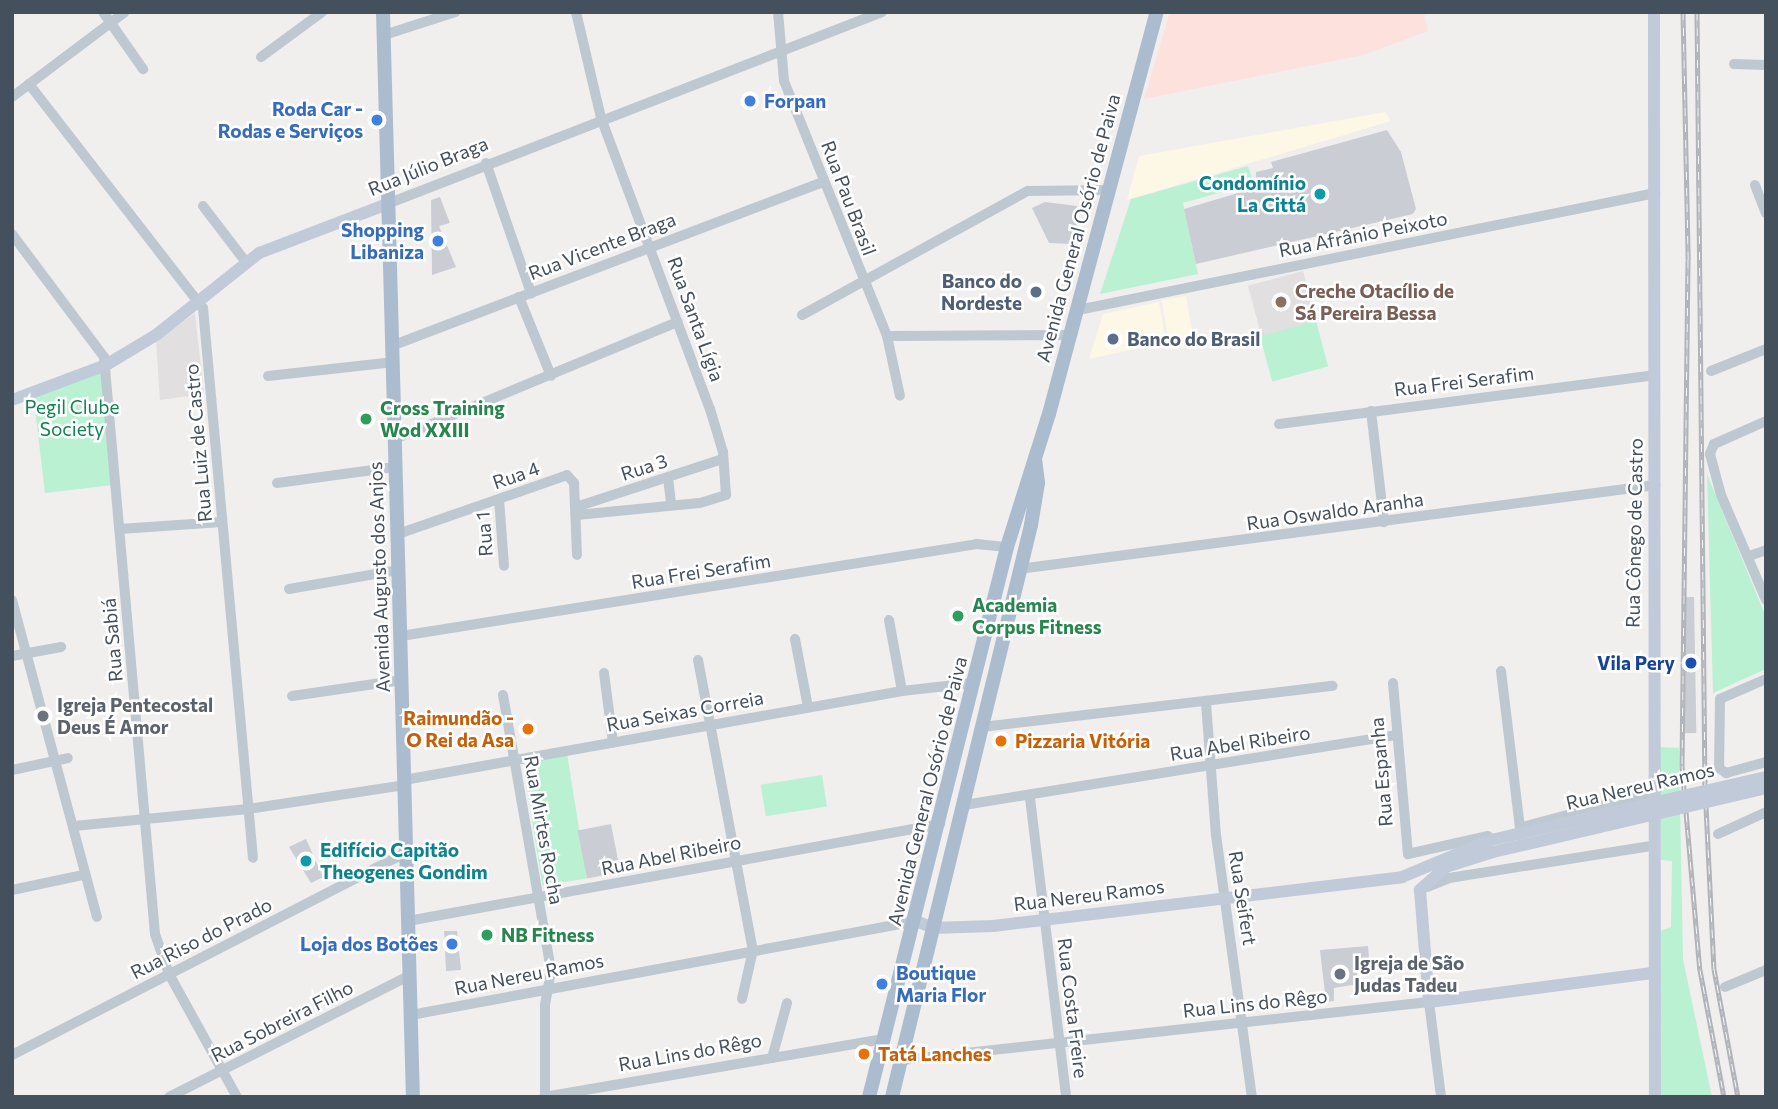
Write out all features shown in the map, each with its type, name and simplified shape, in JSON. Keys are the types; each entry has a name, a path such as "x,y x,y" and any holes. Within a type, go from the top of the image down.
{"main road":[{"name":"Avenida Augusto dos Anjos","path":"383,12 413,1097"},
{"name":"Avenida General Osório de Paiva","path":"870,1097 941,824 972,683 1007,547 1078,310 1157,12"},
{"name":"Avenida General Osório de Paiva","path":"892,1097 1019,569 1038,483 1035,453"}],"street":[{"path":"103,12 143,69"},
{"path":"12,97 125,12"},
{"path":"261,57 322,12"},
{"path":"384,35 455,12"},
{"name":"Rua Santa Lígia","path":"576,12 601,118 678,323 723,459 725,498 577,511"},
{"name":"Rua Pau Brasil","path":"778,12 784,37 780,50 785,81 823,182 887,336 900,396"},
{"name":"Rua Júlio Braga","path":"12,400 106,365 198,302 245,261 601,118 882,12"},
{"name":"Rua Cônego de Castro","path":"1654,12 1656,485 1652,973 1655,1097"},
{"path":"1734,64 1766,65"},
{"name":"Rua Luiz de Castro","path":"29,84 198,302 205,318 253,858"},
{"path":"486,163 531,293"},
{"name":"Rua Vicente Braga","path":"394,345 823,182"},
{"path":"1755,185 1766,213"},
{"path":"802,315 864,284 1028,191 1108,190"},
{"name":"Rua Afrânio Peixoto","path":"1078,310 1656,193"},
{"path":"203,206 245,261"},
{"name":"Rua Sabiá","path":"12,234 102,350 106,365 143,821 155,934 169,974 237,1097"},
{"path":"519,297 551,376"},
{"path":"395,439 678,323"},
{"path":"887,336 1070,335"},
{"path":"1712,371 1766,349"},
{"path":"268,376 394,362"},
{"name":"Rua Frei Serafim","path":"1279,424 1654,374"},
{"path":"1371,411 1384,522"},
{"path":"1766,421 1712,446 1713,470 1766,600"},
{"name":"Rua 3","path":"577,511 723,459"},
{"path":"277,484 395,467"},
{"name":"Rua 4","path":"398,534 567,475 573,478 577,511 577,555"},
{"path":"668,478 671,504"},
{"name":"Rua Oswaldo Aranha","path":"1019,569 1656,485"},
{"name":"Rua 1","path":"499,499 504,566"},
{"path":"120,529 222,522"},
{"name":"Rua Frei Serafim","path":"401,636 977,544 1007,547"},
{"path":"1749,556 1766,550"},
{"path":"289,589 399,570"},
{"path":"12,600 53,762 74,826 83,875 97,917"},
{"path":"889,621 902,691"},
{"path":"795,639 808,707"},
{"path":"12,656 61,647"},
{"path":"698,660 753,950 742,999"},
{"path":"1501,671 1520,828"},
{"path":"604,673 613,742"},
{"name":"Rua Nereu Ramos","path":"1766,679 1721,699 1719,768 1726,773 1766,762"},
{"path":"292,696 402,680"},
{"name":"Rua Seixas Correia","path":"74,826 248,809 808,707 902,691 972,683"},
{"name":"Rua Espanha","path":"1393,683 1411,856"},
{"path":"982,727 1206,703 1332,686"},
{"name":"Rua Mirtes Rocha","path":"503,695 538,898 550,988 545,1097"},
{"name":"Rua Seifert","path":"1206,703 1210,767 1252,1097"},
{"name":"Rua Abel Ribeiro","path":"964,805 1030,798 1397,735"},
{"path":"12,770 68,758"},
{"name":"Rua Nereu Ramos","path":"411,1015 916,921 933,928 1044,920 1402,877 1492,846 1766,777"},
{"name":"Rua Nereu Ramos","path":"1420,890 1446,867 1492,846 1766,788"},
{"name":"Rua Nereu Ramos","path":"1411,856 1653,792"},
{"name":"Rua Costa Freire","path":"1030,798 1066,1097"},
{"path":"1718,834 1766,812"},
{"name":"Rua Abel Ribeiro","path":"408,921 941,824"},
{"path":"1420,931 1420,890 1449,878 1652,846"},
{"name":"Rua Riso do Prado","path":"12,1055 407,852"},
{"path":"12,890 83,875"},
{"path":"1402,877 1412,885 1441,1097"},
{"path":"1725,987 1765,971"},
{"name":"Rua Lins do Rêgo","path":"902,1060 1060,1046 1243,1025 1652,973"},
{"name":"Rua Sobreira Filho","path":"169,1097 409,976"},
{"path":"772,1058 787,1003"},
{"name":"Rua Lins do Rêgo","path":"545,1097 885,1039"}],"shaded area":[{"path":"1170,12 1424,12 1428,31 1363,55 1144,99"},
{"path":"1385,112 1391,121 1127,200 1139,156"},
{"name":"Creche Otacílio de Sá Pereira Bessa","path":"1303,271 1316,321 1261,336 1248,286"},
{"path":"1186,296 1195,345 1170,350 1161,300"},
{"path":"1159,302 1166,342 1089,359 1103,314"},
{"path":"195,313 204,394 160,400 156,340"}],"green space":[{"path":"1248,166 1254,183 1183,203 1198,274 1100,294 1131,199"},
{"path":"1316,321 1328,366 1272,381 1260,336"},
{"name":"Pegil Clube Society","path":"103,368 113,485 45,493 33,393"},
{"path":"1707,474 1766,617 1766,669 1713,693"},
{"path":"1659,747 1679,748 1683,959 1712,1097 1661,1097 1660,931 1671,927 1672,861 1661,860"},
{"path":"567,753 587,878 542,885 523,760"},
{"path":"822,775 827,807 766,816 761,785"}],"building":[{"name":"Condomínio La Cittá","path":"1387,130 1401,152 1416,209 1413,214 1196,264 1184,209 1255,188 1256,172 1273,168 1271,162"},
{"name":"Shopping Libaniza","path":"440,197 450,223 439,226 456,267 432,275 431,200"},
{"path":"1045,202 1077,206 1076,244 1049,243 1032,208"},
{"name":"Vila Pery","path":"1682,597 1694,597 1696,733 1684,733"},
{"path":"611,824 620,872 587,879 578,830"},
{"name":"Edifício Capitão Theogenes Gondim","path":"306,839 323,877 311,883 289,847"},
{"name":"Loja dos Botões","path":"444,931 457,931 461,970 446,971"},
{"name":"Igreja de São Judas Tadeu","path":"1368,946 1369,959 1355,960 1358,984 1334,988 1334,1001 1326,1002 1320,950"}],"railway":[{"path":"1683,12 1688,260 1682,766 1700,970 1724,1097"},
{"path":"1697,12 1705,786 1714,969 1738,1097"}],"place":[{"name":"Forpan","path":"750,101"},
{"name":"Roda Car - Rodas e Serviços","path":"377,120"},
{"name":"Condomínio La Cittá","path":"1320,194"},
{"name":"Shopping Libaniza","path":"438,241"},
{"name":"Banco do Nordeste","path":"1036,292"},
{"name":"Creche Otacílio de Sá Pereira Bessa","path":"1281,302"},
{"name":"Banco do Brasil","path":"1113,339"},
{"name":"Cross Training Wod XXIII","path":"366,419"},
{"name":"Academia Corpus Fitness","path":"958,616"},
{"name":"Vila Pery","path":"1691,663"},
{"name":"Igreja Pentecostal Deus É Amor","path":"43,716"},
{"name":"Raimundão - O Rei da Asa","path":"528,729"},
{"name":"Pizzaria Vitória","path":"1001,741"},
{"name":"Edifício Capitão Theogenes Gondim","path":"306,861"},
{"name":"NB Fitness","path":"487,935"},
{"name":"Loja dos Botões","path":"452,944"},
{"name":"Igreja de São Judas Tadeu","path":"1340,974"},
{"name":"Boutique Maria Flor","path":"882,984"},
{"name":"Tatá Lanches","path":"864,1054"}]}
